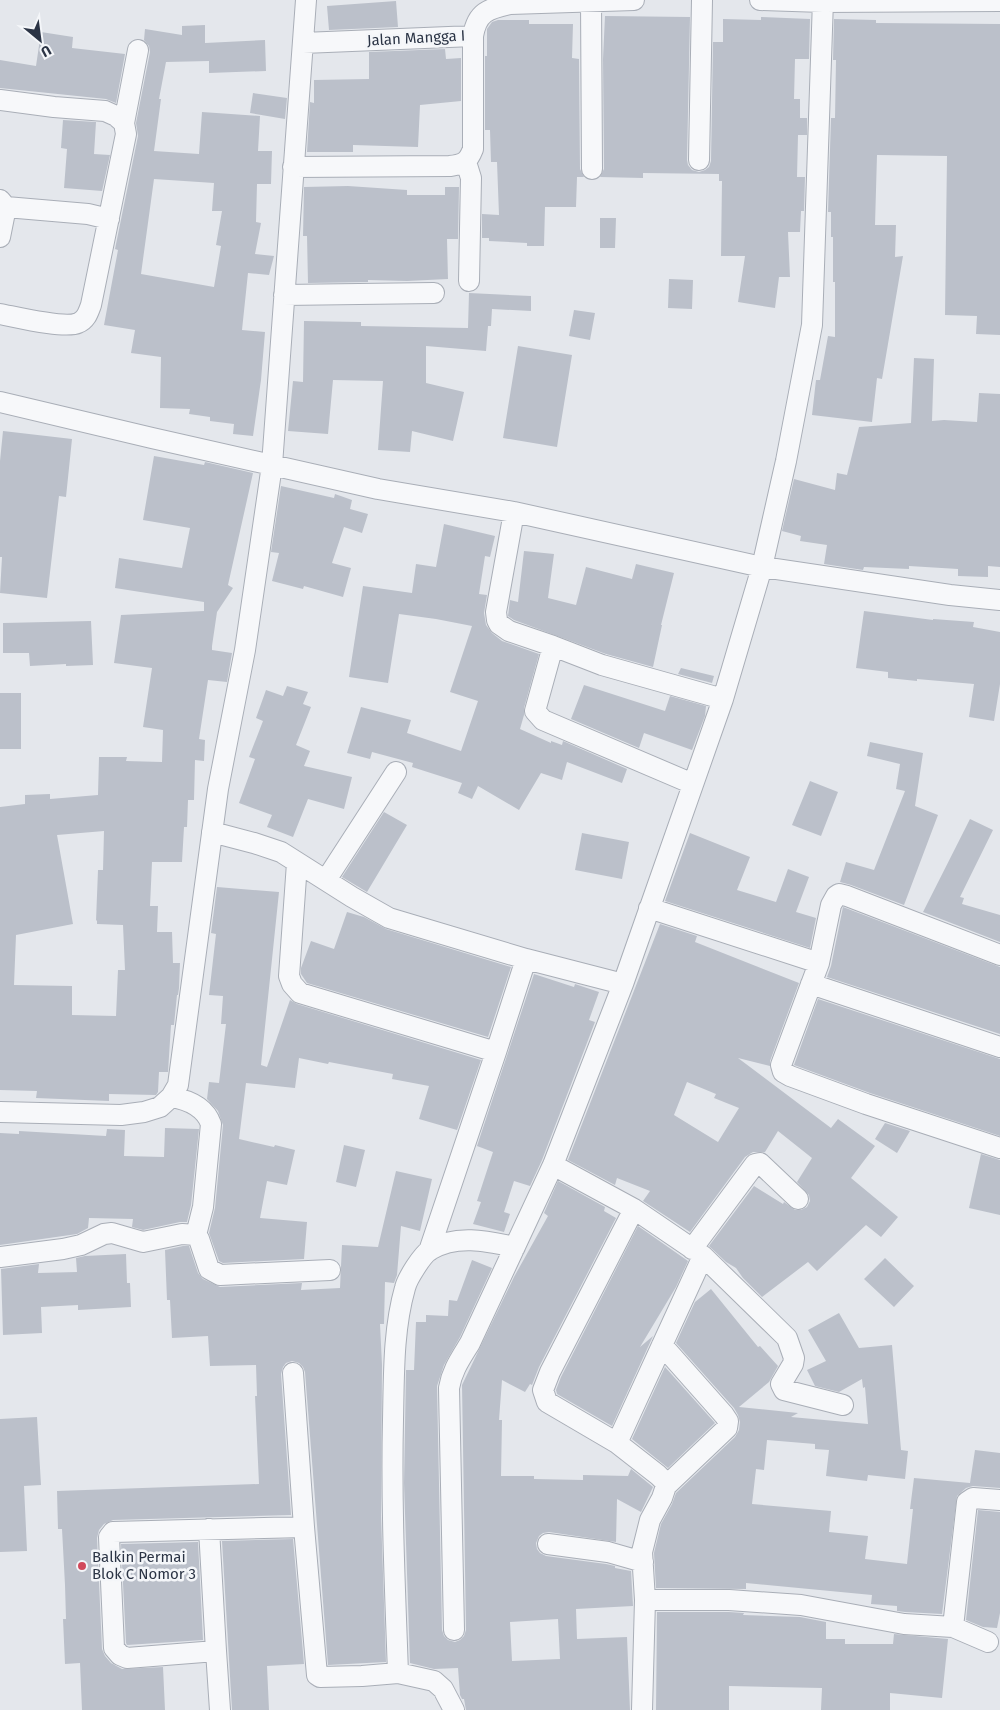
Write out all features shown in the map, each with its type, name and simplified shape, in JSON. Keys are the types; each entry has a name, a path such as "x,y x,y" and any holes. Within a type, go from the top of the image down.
{"street":[{"path":"0,1112 121,1115 144,1112 160,1107 171,1097 178,1084 218,789 244,650 272,465 292,167 306,0"},
{"name":"Jalan Mangga I","path":"303,43 473,36 475,24 484,14 492,8 510,2 634,0"},
{"path":"699,160 702,0"},
{"path":"760,0 1000,1"},
{"path":"591,1 592,169"},
{"path":"454,1630 449,1388 451,1377 454,1368 470,1343 553,1165 623,984 723,699 762,567 786,461 812,325 823,1"},
{"path":"292,167 450,166 466,162 470,159 473,149 473,36"},
{"path":"0,314 63,325 77,324 86,317 92,305 126,134 124,123 138,50"},
{"path":"0,100 54,108 105,112 116,116 124,123"},
{"path":"466,162 471,178 470,281"},
{"path":"0,237 3,204 88,214 109,219"},
{"path":"284,295 434,294"},
{"path":"0,402 378,489 514,512 762,567 950,595 1000,600"},
{"path":"514,512 496,620 509,631 602,665 723,699"},
{"path":"553,646 535,711 543,720 693,784"},
{"path":"326,880 396,772"},
{"path":"212,832 281,852 389,918 526,959 623,984"},
{"path":"297,863 289,976 292,984 300,993 496,1052"},
{"path":"1000,955 839,894 831,905 819,963 781,1065 783,1072 790,1076 866,1104 1000,1148"},
{"path":"649,908 819,963"},
{"path":"398,1673 392,1470 397,1326 405,1285 429,1251 526,959"},
{"path":"811,984 1000,1047"},
{"path":"171,1097 182,1099 198,1106 208,1114 211,1124 203,1207 196,1235 209,1268 220,1275 330,1270"},
{"path":"617,1442 662,1346 698,1253 755,1164 760,1163 798,1199"},
{"path":"553,1165 634,1209 698,1253 786,1338 794,1358 781,1384 784,1390 843,1405"},
{"path":"634,1209 550,1372 543,1390 547,1402 617,1442 658,1475 666,1486"},
{"path":"0,1257 63,1249 104,1234 112,1233 143,1242 182,1234 196,1235"},
{"path":"429,1251 450,1242 469,1240 515,1247"},
{"path":"642,1710 645,1600 642,1552 646,1533 666,1486 727,1428 728,1421 662,1346"},
{"path":"293,1373 317,1675 320,1677 362,1676 398,1673 434,1681 452,1703 454,1710"},
{"path":"952,1628 967,1502 973,1498 1000,1500"},
{"path":"216,1651 126,1658 120,1655 114,1648 109,1537 111,1534 114,1532 209,1529 304,1528"},
{"path":"209,1529 220,1710"},
{"path":"548,1544 608,1552 643,1562"},
{"path":"645,1600 761,1601 801,1605 904,1624 952,1628 988,1642"}],"building":[{"path":"396,1 398,27 329,30 327,6"},
{"path":"605,16 690,17 687,160 692,170 699,172 709,167 711,161 713,42 723,42 723,19 761,20 761,17 810,19 809,59 795,59 794,99 800,99 800,118 807,118 807,135 798,135 797,177 805,177 804,211 801,211 800,232 788,232 790,277 779,277 775,308 738,302 745,256 721,256 722,181 719,181 719,174 643,173 643,178 600,177 604,169 603,59"},
{"path":"834,19 876,20 876,23 1000,24 1000,335 976,334 977,316 945,315 947,156 877,155 875,225 896,225 895,257 903,256 882,379 877,378 872,422 812,415 816,380 820,380 828,336 835,337 833,237 831,237 831,212 828,212 831,118 835,118 836,60 833,60"},
{"path":"498,20 529,20 529,24 573,24 572,58 579,59 580,169 584,177 577,177 576,207 545,207 544,246 527,246 527,243 489,241 489,238 482,238 482,214 499,215 497,162 491,162 490,130 485,130 487,29 492,22"},
{"path":"205,25 205,43 265,40 266,71 209,73 209,61 166,62 159,99 161,99 154,151 199,154 202,112 260,116 258,151 272,151 271,184 257,184 256,222 261,223 255,254 274,256 269,275 248,273 242,330 265,332 261,380 253,436 233,434 234,424 210,421 210,417 189,414 190,409 160,408 161,357 131,353 135,330 104,325 118,250 115,249 138,136 136,123 150,52 149,46 144,40 145,29 182,35 182,26","holes":["154,179 214,183 212,211 222,211 216,245 221,246 214,287 141,274"]},
{"path":"41,32 73,37 72,48 125,54 116,103 106,99 0,88 0,60 36,66"},
{"path":"445,49 446,59 461,58 461,101 420,105 418,147 353,145 353,152 307,152 310,102 314,103 314,80 369,79 369,52"},
{"path":"253,93 287,98 285,119 250,113"},
{"path":"63,120 96,122 94,154 110,155 102,191 64,188 67,149 61,148"},
{"path":"348,186 407,190 407,195 445,195 445,187 459,187 458,239 447,239 448,279 308,283 307,236 303,236 304,187"},
{"path":"600,218 616,218 615,248 600,248"},
{"path":"669,279 693,280 692,309 668,308"},
{"path":"469,293 531,296 531,311 492,309 491,326 488,326 486,351 426,346 426,383 464,392 453,441 412,431 410,452 378,450 383,381 333,380 328,434 288,431 293,381 303,382 304,321 361,322 361,326 468,328"},
{"path":"574,310 595,313 590,340 569,336"},
{"path":"518,346 572,355 557,447 503,438"},
{"path":"914,358 934,359 932,421 977,422 979,393 1000,394 1000,567 988,566 988,577 958,576 958,569 909,566 909,569 864,567 863,570 824,564 827,545 800,541 801,536 782,531 794,479 835,490 837,473 847,475 859,427 911,423"},
{"path":"3,431 72,439 66,497 59,496 47,598 0,593 2,557 0,557 0,461"},
{"path":"154,456 204,465 205,462 253,473 228,585 233,588 217,612 212,646 212,650 232,653 227,682 208,680 199,739 205,740 204,761 195,760 194,800 188,800 187,827 184,827 182,862 152,862 150,906 158,906 157,932 172,932 173,963 180,963 174,1025 171,1025 168,1072 159,1072 158,1092 156,1095 109,1094 109,1101 36,1098 37,1091 0,1090 0,807 25,804 25,795 50,794 50,799 98,795 99,757 127,757 126,761 162,762 163,730 143,727 152,668 114,663 121,615 204,611 204,602 115,588 119,558 182,568 190,528 143,520","holes":["104,831 103,870 98,870 97,924 123,925 125,970 118,970 116,1016 72,1015 72,986 14,985 16,935 73,924 57,835"]},
{"path":"281,486 334,498 335,494 352,500 350,509 368,514 362,533 344,527 332,563 351,568 343,597 304,586 303,589 272,581 279,553 271,552"},
{"path":"444,524 495,536 490,557 485,556 479,594 487,595 484,613 486,625 502,641 539,654 520,729 551,743 551,741 562,745 563,741 627,769 622,783 567,762 562,780 541,773 519,810 478,786 472,799 458,793 462,783 412,767 413,763 372,752 370,759 347,753 361,707 411,720 407,733 461,751 478,701 450,692 472,626 399,614 388,683 349,677 363,586 412,593 416,564 436,567"},
{"path":"524,551 554,554 548,598 576,605 586,567 632,579 636,564 674,573 653,667 606,654 514,620 508,616 510,600 518,602"},
{"path":"864,611 933,620 974,622 973,627 1000,632 1000,684 994,721 969,717 974,684 888,678 888,672 856,668"},
{"path":"91,621 93,665 30,666 29,653 3,653 3,623"},
{"path":"681,668 714,676 712,683 678,674"},
{"path":"584,685 665,711 670,696 706,706 705,716 692,750 644,733 639,748 571,719"},
{"path":"287,686 308,692 303,704 311,707 296,745 310,751 304,766 352,777 344,809 308,799 293,837 267,827 272,815 239,803 255,759 249,757 263,721 256,718 266,690 283,696"},
{"path":"0,693 21,693 21,749 0,749"},
{"path":"870,742 923,753 915,806 938,815 904,905 840,882 846,862 874,870 905,791 896,789 900,764 867,756"},
{"path":"810,781 838,792 821,836 792,825"},
{"path":"384,812 407,825 367,892 342,877"},
{"path":"970,819 993,830 960,897 964,898 962,904 1000,915 1000,942 923,912"},
{"path":"582,833 629,842 622,879 575,870"},
{"path":"690,833 750,857 737,890 776,902 788,869 809,877 796,912 816,918 810,948 665,901"},
{"path":"217,887 279,892 261,1065 267,1067 290,1000 297,1004 481,1060 457,1130 419,1119 429,1086 392,1079 393,1074 299,1058 295,1088 246,1083 239,1139 295,1150 287,1185 267,1181 260,1218 307,1222 304,1259 223,1263 219,1261 209,1233 215,1208 223,1125 218,1111 207,1099 209,1082 219,1083 226,1024 221,1024 223,996 209,995 216,934 211,933"},
{"path":"843,907 1000,967 1000,1034 827,977"},
{"path":"347,912 364,917 386,929 511,967 488,1037 307,983 301,974 301,968 311,941 334,949"},
{"path":"660,924 697,936 695,942 799,983 770,1061 770,1066 738,1058 831,1128 838,1119 875,1146 851,1178 898,1217 881,1237 866,1225 817,1271 808,1262 762,1297 736,1268 726,1262 709,1246 754,1186 795,1210 807,1207 810,1201 809,1195 797,1182 812,1158 778,1131 765,1152 753,1152 745,1157 690,1232 643,1201 650,1191 617,1178 615,1185 568,1160","holes":["687,1082 716,1094 714,1098 739,1108 718,1142 674,1115"]},
{"path":"534,974 574,987 575,984 599,992 589,1020 595,1022 542,1160 530,1186 514,1181 504,1212 510,1214 504,1232 473,1224 481,1202 477,1201 493,1152 477,1146"},
{"path":"818,999 1000,1059 1000,1136 870,1093 794,1065"},
{"path":"885,1123 910,1131 897,1153 875,1139"},
{"path":"165,1128 199,1129 191,1205 187,1222 143,1230 132,1227 133,1219 89,1218 88,1228 77,1234 0,1245 0,1133 19,1134 19,1131 106,1136 107,1129 125,1130 124,1156 164,1157"},
{"path":"344,1145 365,1150 356,1187 336,1182"},
{"path":"981,1154 1000,1160 1000,1215 969,1208"},
{"path":"396,1171 432,1179 420,1231 401,1226 397,1275 394,1283 385,1282 384,1324 380,1324 382,1365 381,1515 386,1662 328,1665 305,1372 299,1363 292,1361 286,1363 281,1374 291,1515 113,1520 104,1524 99,1530 97,1538 102,1649 111,1663 122,1669 163,1667 165,1710 82,1710 80,1663 65,1664 63,1619 66,1619 65,1585 62,1529 58,1529 57,1491 259,1484 255,1396 257,1396 256,1365 210,1366 208,1336 172,1338 170,1300 167,1300 165,1250 189,1246 198,1273 203,1279 220,1287 302,1283 301,1290 340,1288 342,1245 378,1247"},
{"path":"558,1181 605,1207 604,1211 616,1218 539,1367 532,1385 530,1384 525,1392 502,1380 499,1420 502,1420 501,1476 534,1476 534,1479 583,1480 583,1475 628,1476 631,1469 653,1487 641,1512 617,1499 616,1542 549,1532 539,1536 536,1543 540,1553 546,1556 606,1564 631,1571 633,1606 576,1609 577,1639 627,1637 630,1710 466,1710 464,1699 460,1695 458,1668 434,1669 410,1663 404,1483 406,1370 414,1370 416,1322 426,1322 426,1315 448,1316 449,1300 457,1301 472,1260 492,1268 460,1337 444,1365 437,1386 442,1630 448,1640 455,1642 464,1636 466,1630 462,1385 514,1277 548,1216 544,1213","holes":["558,1619 560,1659 512,1661 510,1622"]},
{"path":"638,1226 688,1261 676,1287 640,1347 653,1336 612,1426 557,1394 556,1390"},
{"path":"126,1254 127,1283 130,1283 131,1307 78,1310 78,1305 41,1307 42,1333 3,1335 1,1269 39,1264 38,1273 77,1272 76,1258"},
{"path":"885,1258 914,1286 894,1307 864,1279"},
{"path":"711,1289 758,1347 760,1346 778,1366 769,1382 739,1407 798,1413 791,1417 868,1424 865,1387 863,1388 862,1379 839,1392 815,1386 807,1370 826,1361 808,1330 839,1313 859,1348 892,1345 901,1450 908,1451 905,1479 868,1475 867,1481 826,1476 829,1450 815,1449 815,1444 767,1440 764,1470 756,1469 752,1504 831,1511 829,1532 868,1536 865,1559 907,1564 913,1509 910,1509 914,1478 970,1483 975,1450 1000,1453 1000,1488 973,1486 966,1488 957,1496 942,1614 897,1611 897,1606 871,1604 872,1595 746,1583 746,1589 656,1588 654,1553 661,1524 676,1493 735,1437 739,1430 740,1422 734,1408 676,1343 695,1302"},
{"path":"665,1367 715,1423 668,1468 632,1439"},
{"path":"37,1417 41,1485 24,1486 27,1551 0,1552 0,1419"},
{"path":"978,1510 1000,1512 1000,1613 997,1628 983,1627 966,1620"},
{"path":"293,1539 304,1664 267,1666 269,1710 232,1710 222,1541"},
{"path":"198,1542 203,1640 127,1645 121,1544"},
{"path":"657,1612 729,1612 744,1613 743,1615 800,1617 826,1622 826,1639 845,1639 845,1644 893,1644 894,1634 948,1639 942,1698 890,1693 890,1710 821,1710 822,1688 729,1686 729,1710 656,1710"}],"place":[{"name":"Balkin Permai Blok C Nomor 3","path":"82,1566"}]}
